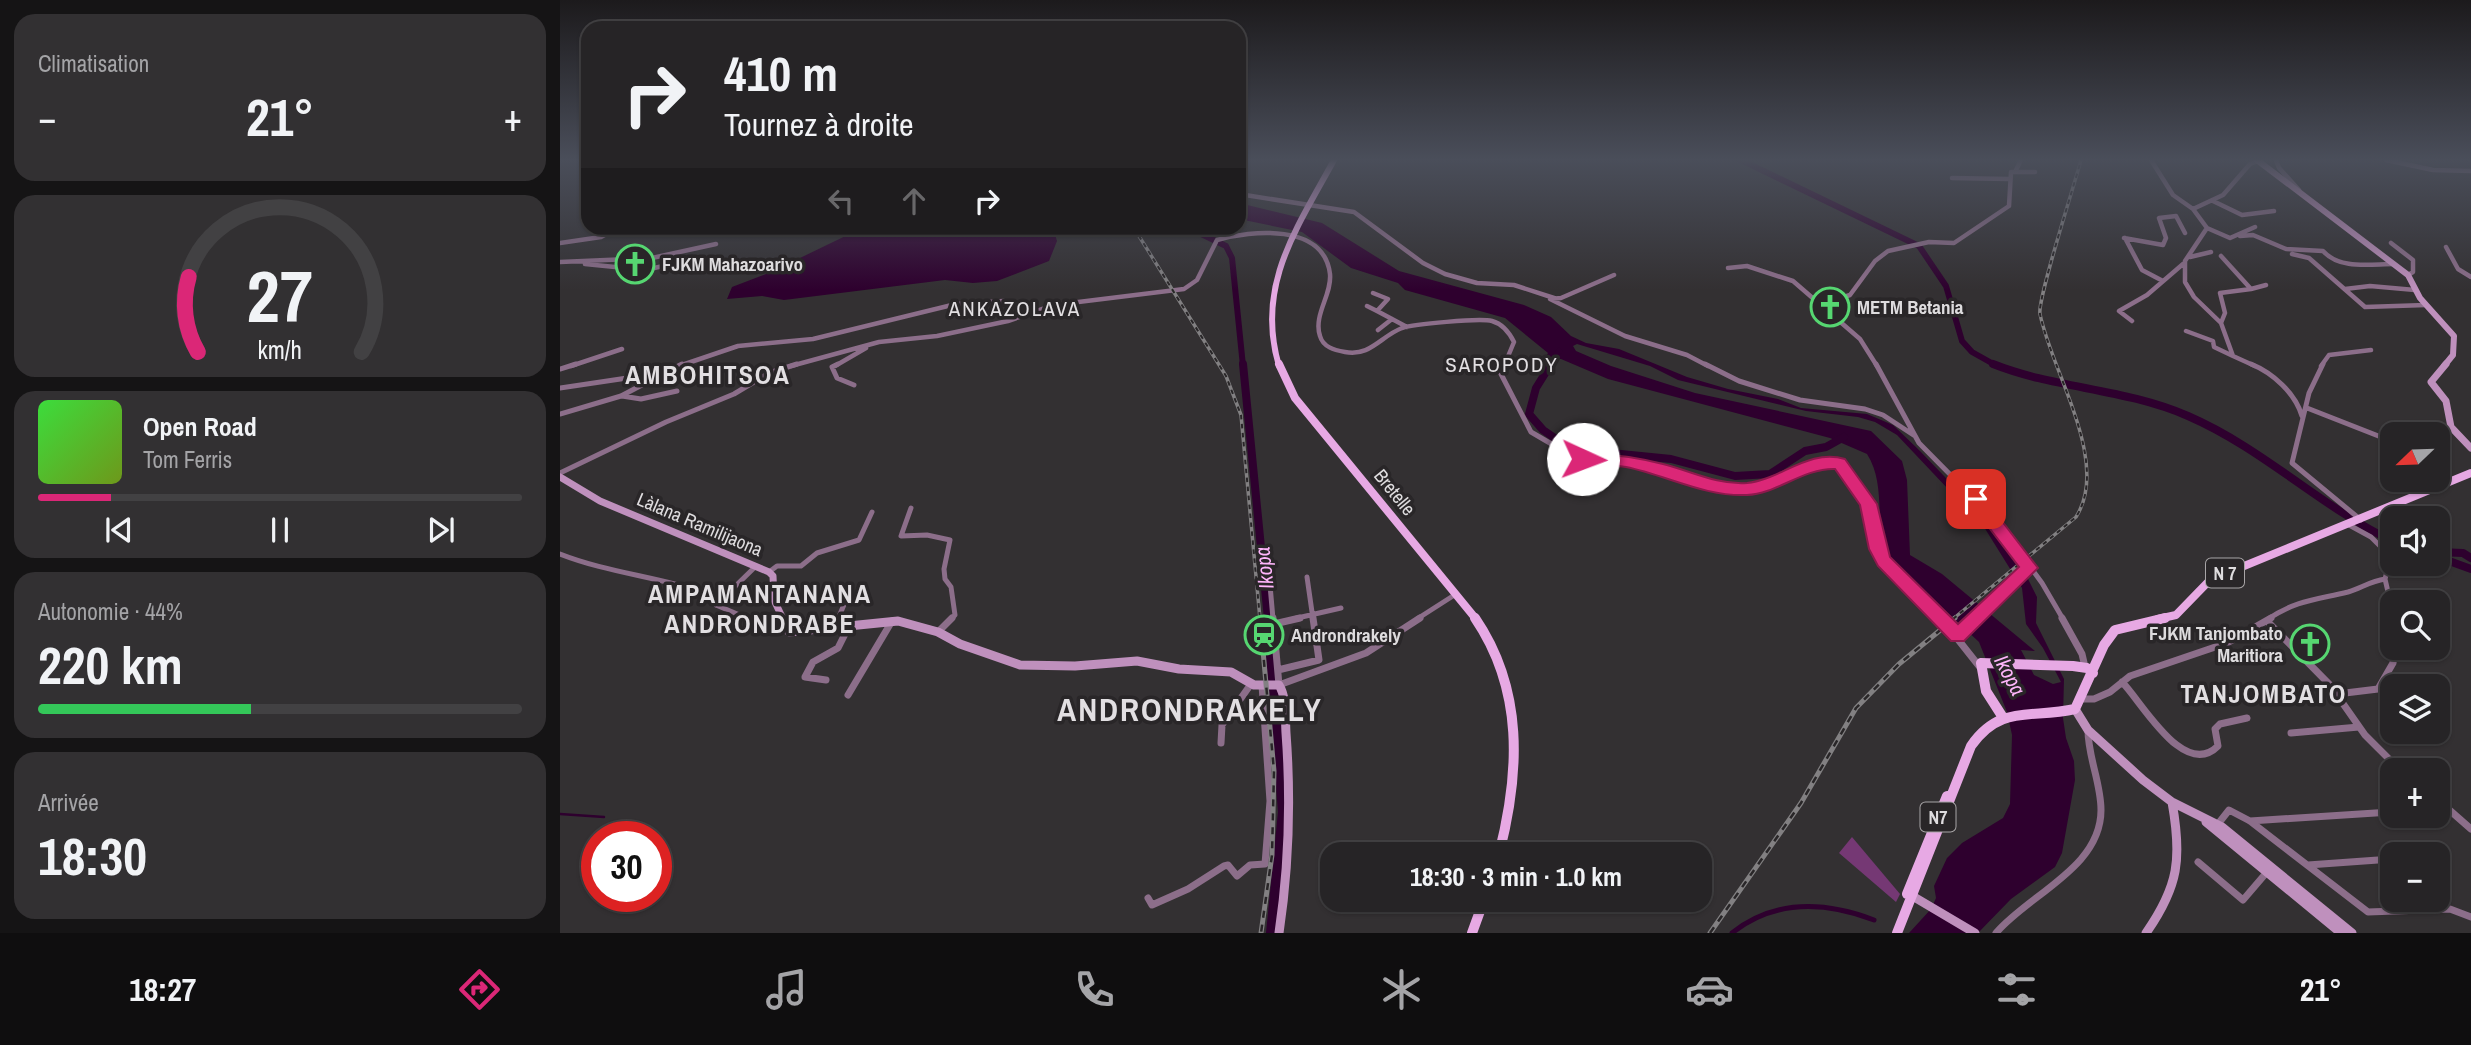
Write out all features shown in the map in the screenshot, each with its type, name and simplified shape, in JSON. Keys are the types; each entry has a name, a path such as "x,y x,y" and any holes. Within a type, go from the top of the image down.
{"main road":[{"name":"Bretelle","path":"1310,205 1275,278 1270,306 1271,341 1281,374 1315,423 1456,594 1488,639 1512,707 1512,788 1501,842"},
{"name":"N 7","path":"2450,478 2471,472"},
{"name":"N 7","path":"2071,710 2081,699 2089,670 2115,630 2176,615 2210,580 2355,522 2418,492"},
{"path":"2071,710 2003,716 1994,708 1983,665 2071,666 2089,670"},
{"name":"N7","path":"1913,897 1969,742 1994,708"},
{"name":"N7","path":"1894,933 1913,897 1971,746 1987,723 2003,716"},
{"path":"1472,933 1480,912"}],"street":[{"path":"1301,204 1354,212 1423,263 1445,274 1477,283 1514,285 1546,298 1561,298"},
{"path":"1824,309 1828,302 1850,295 1883,254 1917,244 1960,241 2009,204"},
{"path":"2185,204 2193,209 2207,228 2225,237 2253,234 2268,245 2301,258 2309,258 2365,307 2426,305"},
{"path":"2193,209 2207,204"},
{"path":"2216,204 2226,211 2244,217 2274,211"},
{"path":"2314,204 2398,264 2409,275 2415,290 2426,305 2454,336 2453,355 2431,382 2446,401 2451,426 2471,448"},
{"path":"2161,280 2152,279 2144,273 2124,238 2163,245 2166,238 2159,218 2175,216 2185,233"},
{"path":"2240,236 2239,232 2255,227"},
{"path":"2132,321 2119,311 2147,295 2161,280 2182,266 2207,228"},
{"path":"560,473 666,422 734,394 774,371 879,342 937,337 1008,321 1054,305 1184,289 1197,280 1215,242 1267,232 1295,236 1320,250 1326,259 1330,275 1320,311 1319,333 1323,342 1337,350 1358,353 1374,348 1407,327 1485,318 1503,326 1514,342 1501,374 1519,414 1538,438 1572,456 1622,461 1662,470 1704,485 1748,489 1820,463 1839,463 1868,504 1877,549 1884,561 1983,665"},
{"path":"560,243 605,235"},
{"path":"2391,243 2413,260 2413,272 2409,275"},
{"path":"560,262 652,258 716,244"},
{"path":"2446,247 2458,269 2471,277"},
{"path":"2290,252 2323,251 2332,261 2361,266 2358,262 2398,264"},
{"path":"2187,259 2210,252"},
{"path":"2221,256 2251,289"},
{"path":"2187,259 2188,289 2221,323 2233,356"},
{"path":"567,262 645,270 686,261"},
{"path":"1728,268 1747,266 1784,276 1802,288 1815,303 1866,346 1915,436"},
{"path":"1614,275 1561,298 1550,299 1626,336 1687,355 1739,381 1800,400 1865,409 1915,436 1998,523 2029,568 2089,670"},
{"path":"2221,323 2225,313 2220,293 2266,285"},
{"path":"2344,289 2370,286 2415,290"},
{"path":"1373,293 1388,299 1377,311"},
{"path":"560,414 621,396 691,359 738,346 813,339 956,304 1004,301"},
{"path":"1367,306 1407,327"},
{"path":"1378,330 1392,319"},
{"path":"2186,331 2213,341 2214,347 2270,372 2300,406 2302,416"},
{"path":"854,385 844,383 832,367 879,342"},
{"path":"560,369 622,349"},
{"path":"2371,350 2329,355 2314,376 2292,463 2391,557 2385,579 2388,590"},
{"path":"560,388 641,377 666,370"},
{"path":"621,396 641,399 677,391"},
{"path":"2307,408 2380,438"},
{"path":"1902,427 1911,425"},
{"name":"Làlana Ramilijaona","path":"560,473 600,501 769,572 773,576 773,596 786,625"},
{"path":"911,508 901,536 927,535 950,540 945,579 951,587 955,615 938,632"},
{"path":"769,572 777,566 801,566 817,553 859,540 872,512"},
{"path":"560,554 595,567 691,585 716,597 716,606"},
{"path":"716,606 755,567"},
{"path":"1958,636 2029,568"},
{"path":"1278,670 1319,660 1307,577"},
{"path":"2081,699 2094,699 2122,682 2194,657 2305,599 2335,596 2367,582 2385,579"},
{"path":"1148,898 1152,905 1163,902 1200,883 1223,865 1228,865 1238,876 1250,865 1265,864 1270,801 1272,685 1278,670 1270,585"},
{"path":"716,606 752,620 778,627 786,625 787,631 793,633 892,621 938,632 961,644 1020,665 1075,666 1136,661 1196,671 1231,672 1251,684 1272,685 1336,666 1366,653 1456,594"},
{"path":"834,628 848,595"},
{"path":"1274,624 1340,608"},
{"path":"848,695 892,621"},
{"path":"2267,621 2337,694 2359,727 2389,758"},
{"path":"826,680 806,677 813,662 838,648 849,626"},
{"path":"2337,694 2378,689 2393,660"},
{"path":"2122,682 2147,709 2165,740 2180,751 2213,751 2218,746 2216,729 2220,724 2247,718"},
{"path":"1221,743 1219,734 1226,718 1248,693 1251,684"},
{"path":"1272,685 1283,692 1290,763 1291,821 1279,933"},
{"path":"2071,710 2088,730 2172,802 2218,824 2341,933"},
{"path":"2291,733 2359,727"},
{"path":"1996,933 2005,920 2070,871 2093,841 2100,810 2087,742 2088,730"},
{"path":"2146,933 2166,905 2179,872 2172,802"},
{"path":"2185,808 2352,933"},
{"path":"2218,824 2229,810 2250,821 2368,912 2458,909 2471,917"},
{"path":"2450,811 2471,829"},
{"path":"2250,821 2380,813"},
{"path":"2308,865 2380,860"},
{"path":"2198,862 2243,900 2269,869"},
{"path":"1913,897 1975,933"}],"shaded area":[{"path":"1852,837 1900,894 1896,902 1839,853"}],"water":[{"path":"1246,205 1322,223 1399,271 1524,305 1551,317 1571,336 1586,343 1619,349 1687,377 1728,389 1778,399 1801,408 1867,414 1893,425 1993,527 2020,563 2037,597 2036,623 2064,679 2063,718 2074,761 2075,780 2062,853 2055,867 2011,899 1978,933 1909,933 1931,909 1936,898 1934,886 1947,858 1962,843 2003,818 2010,804 2012,735 2007,712 1979,642 1889,558 1882,532 1877,479 1867,454 1830,438 1608,379 1561,359 1550,359 1545,369 1539,368 1548,353 1505,318 1405,290 1398,283 1351,268 1302,232 1246,220","holes":["1577,344 1650,366 1678,380 1806,411 1858,417 1875,422 1897,435 1984,527 2022,588 2026,624 2043,648 2061,682 2053,684 2034,675 2021,650 2035,651 1942,574 1910,555 1907,480 1902,461 1871,431 1695,393 1611,366 1576,351 1573,346"]},
{"path":"848,235 1055,235 1057,241 1049,261 997,281 973,283 945,280 784,300 762,296 727,299 732,287 771,272"}],"waterway":[{"path":"1831,204 1919,246 1946,286 1962,341 1972,352 1994,364"},
{"name":"Ikopa","path":"1203,235 1226,246 1232,258 1243,366"},
{"name":"Ikopa","path":"1549,366 1559,351"},
{"name":"Ikopa","path":"1243,364 1268,619"},
{"name":"Ikopa","path":"1551,364 1536,388 1529,414 1543,430 1562,443 1591,451 1671,459 1735,476 1770,474 1805,451 1826,447 1844,437"},
{"path":"1994,364 2041,379 2139,400 2188,416 2241,444 2340,511 2380,535"},
{"path":"2450,552 2463,553 2471,558"},
{"name":"Ikopa","path":"2450,561 2471,569"},
{"name":"Ikopa","path":"1268,618 1283,812 1271,933"},
{"path":"560,814 604,817"},
{"path":"1732,933 1765,914 1800,907 1837,909 1874,920"}],"railway":[{"path":"1953,619 2076,517 2085,495 2087,470 2083,444 2040,314 2050,265 2068,204"},
{"path":"1138,235 1226,376 1241,415 1260,619"},
{"path":"1260,618 1274,771 1272,855 1261,933"},
{"path":"1710,933 1801,803 1856,708 1899,664 1955,618"}],"place":[{"name":"FJKM Mahazoarivo","path":"635,264"},
{"name":"METM Betania","path":"1830,307"},
{"name":"Androndrakely","path":"1264,635"},
{"name":"FJKM Tanjombato Maritiora","path":"2310,644"}],"district":[{"name":"ANKAZOLAVA","path":"1015,308"},
{"name":"SAROPODY","path":"1502,364"},
{"name":"AMBOHITSOA","path":"708,374"},
{"name":"AMPAMANTANANA ANDRONDRABE","path":"760,608"},
{"name":"TANJOMBATO","path":"2264,693"},
{"name":"ANDRONDRAKELY","path":"1190,709"}],"route":[{"path":"1583,459 1622,461 1662,470 1704,485 1748,489 1757,488 1787,473 1820,463 1839,463 1846,469 1868,504 1877,549 1884,561 1958,636 2024,576 2029,568 1998,523 1976,499"}]}
